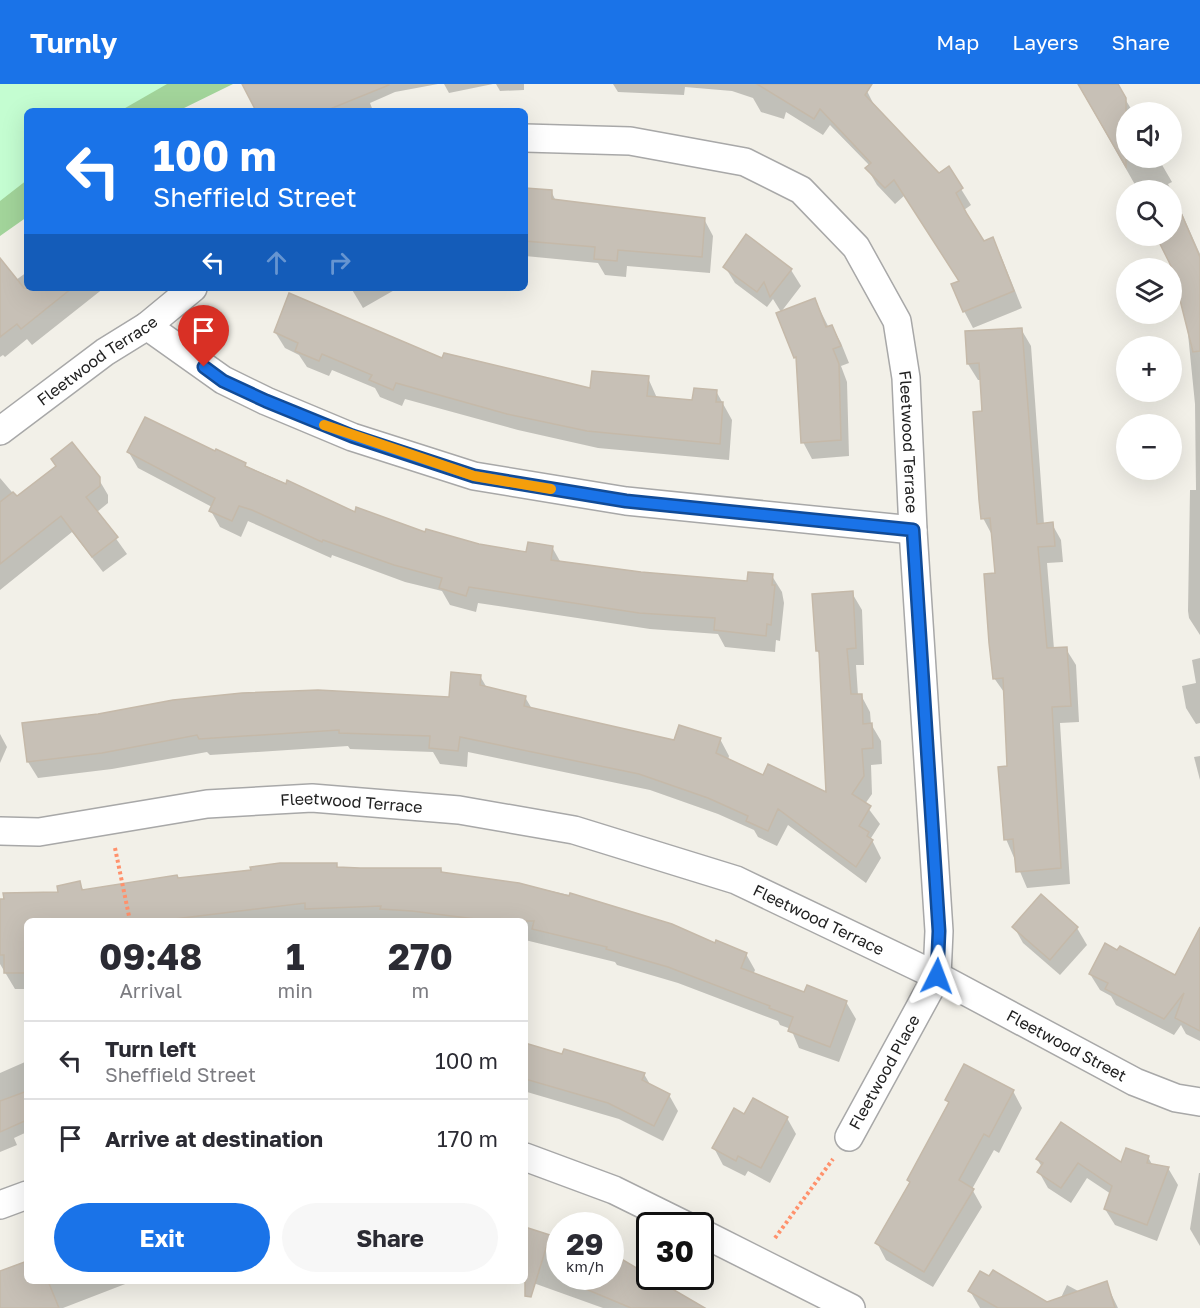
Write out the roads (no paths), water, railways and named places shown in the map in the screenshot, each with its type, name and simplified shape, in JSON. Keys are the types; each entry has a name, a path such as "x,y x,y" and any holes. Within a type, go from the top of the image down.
{"street":[{"name":"Fleetwood Terrace","path":"0,831 39,832 207,804 312,798 459,810 574,830 736,880 937,976 939,931 913,530 906,378 897,321 856,247 801,190 745,162 630,141 528,138"},
{"name":"Fleetwood Terrace","path":"0,431 105,352 147,326 189,291"},
{"path":"147,326 223,381 266,401 352,436 474,476 626,501 913,530"},
{"name":"Fleetwood Street","path":"937,976 1135,1082 1176,1098 1200,1102"},
{"name":"Fleetwood Place","path":"849,1137 937,976"},
{"path":"528,1158 614,1190 659,1212"},
{"path":"0,1205 24,1196"},
{"path":"714,1239 851,1308"}]}
